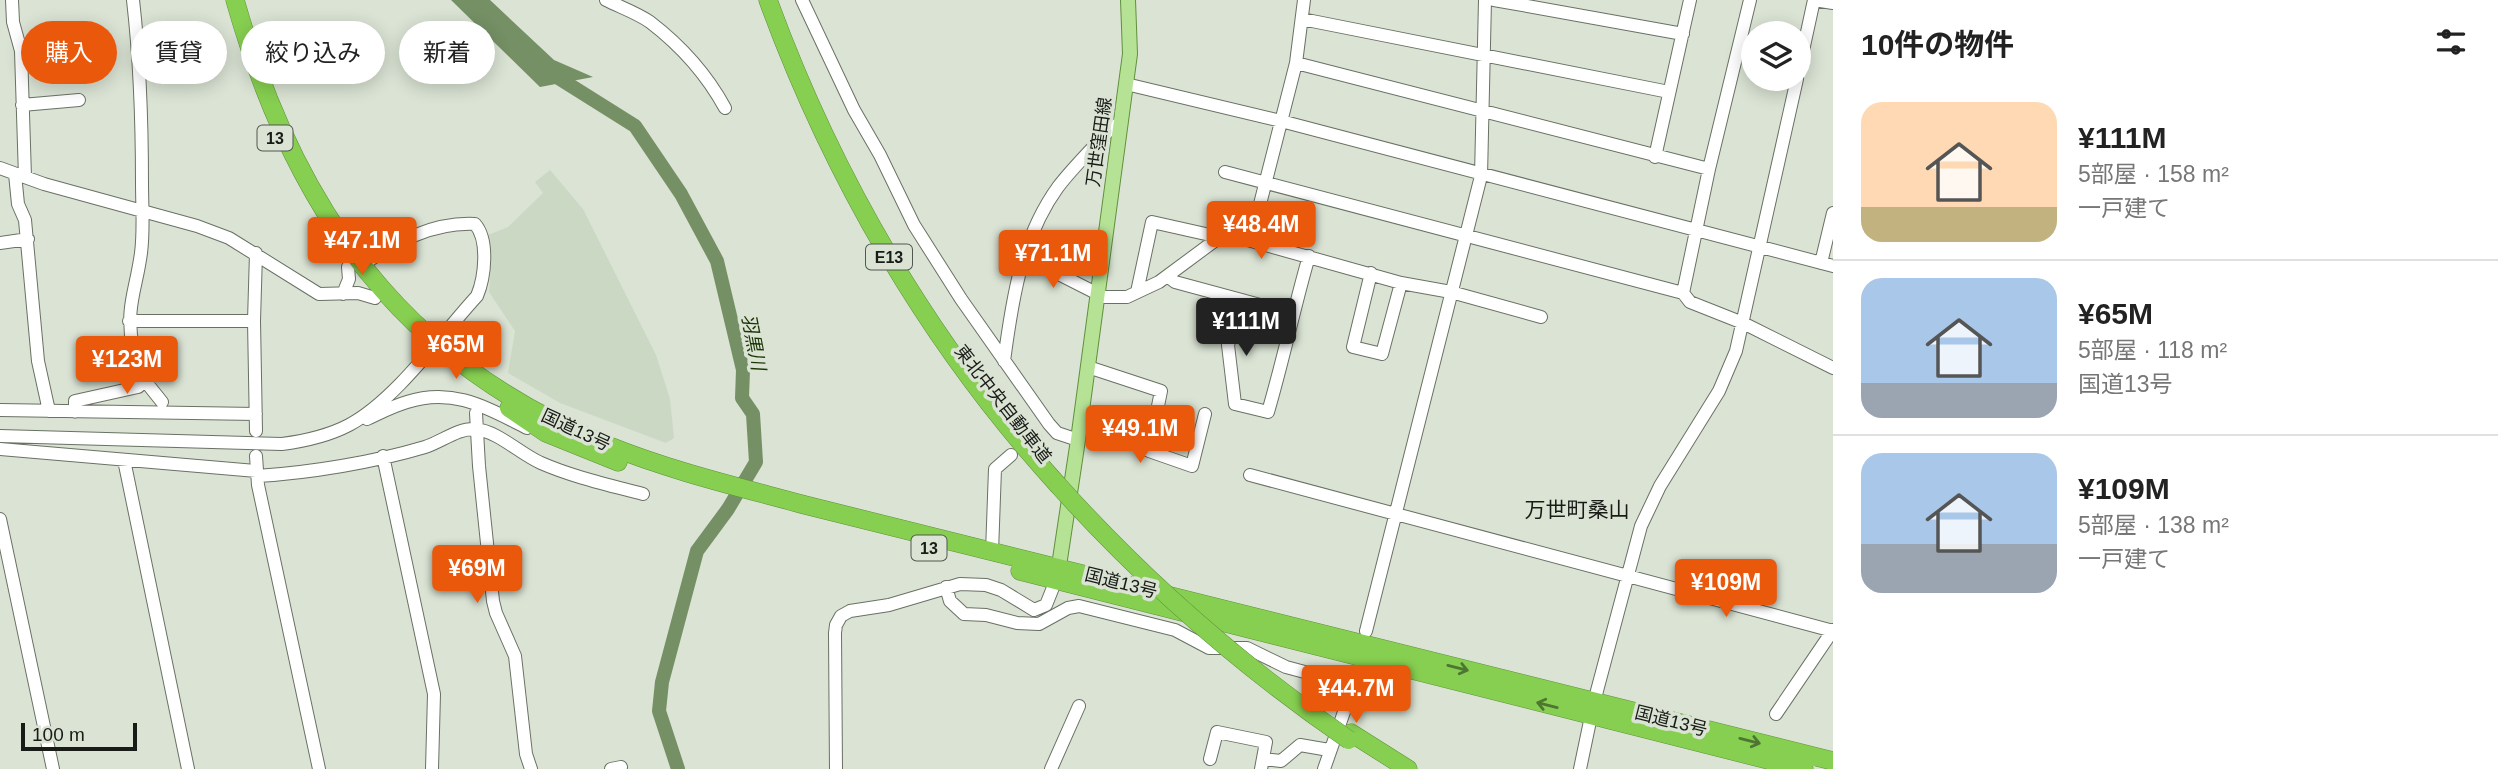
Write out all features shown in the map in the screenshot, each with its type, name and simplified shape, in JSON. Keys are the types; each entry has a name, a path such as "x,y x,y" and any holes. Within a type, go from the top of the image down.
{"highway":[{"name":"13","path":"224,0 253,88 274,137 324,232 432,347"},
{"name":"13","path":"235,0 248,45 275,117 354,266 375,298 432,347"},
{"name":"東北中央自動車道","path":"768,0 823,132 849,186 883,246 951,353 1015,438 1060,482"},
{"name":"東北中央自動車道","path":"778,0 821,105 858,184 891,243 958,348 1060,482 1140,572 1205,631 1300,706 1408,769"},
{"name":"国道13号","path":"432,347 509,409 560,439 665,472 803,511 1593,709 1833,761"},
{"name":"国道13号","path":"432,347 550,419 665,472"},
{"name":"国道13号","path":"803,511 992,552 1058,574"},
{"name":"国道13号","path":"1593,709 1768,765 1804,769"},
{"name":"東北中央自動車道","path":"1350,736 1395,769"}],"main road":[{"name":"万世窪田線","path":"1058,574 1126,83 1131,36 1129,0"}],"street":[{"path":"12,0 13,22 21,51"},
{"path":"75,412 75,401 138,387 168,362 160,354 136,351 133,348 129,321 130,303 141,253 142,211 142,126 133,0"},
{"path":"606,0 648,21 688,56 715,89 725,108"},
{"path":"802,0 854,110 880,155 914,225 1004,361 1044,428 1078,440"},
{"path":"1023,256 1097,296 1127,298 1167,276 1259,208 1296,63 1304,0"},
{"path":"1366,631 1481,176 1485,0"},
{"path":"1494,0 1682,34"},
{"path":"1655,157 1690,0"},
{"path":"1683,293 1709,169 1750,0"},
{"path":"1809,21 1814,0 1833,3"},
{"path":"1302,19 1669,92"},
{"path":"1296,63 1709,169"},
{"path":"1126,83 1281,121 1481,176 1827,265 1833,212"},
{"path":"22,84 18,204 25,220 28,239 38,361 49,411"},
{"path":"1580,769 1626,576 1646,513 1730,368 1743,323 1794,91"},
{"path":"22,105 79,100"},
{"path":"1004,361 1023,256 1035,226 1057,188 1112,127 1121,123"},
{"path":"0,168 214,232 256,253 310,290 329,295 358,293 375,298"},
{"path":"1224,172 1683,293 1690,302 1743,323 1833,368"},
{"path":"1137,292 1152,222 1237,237 1401,283 1451,292 1541,317"},
{"path":"343,294 354,266 414,234 463,223 475,224 480,229 484,254 481,287 477,296 383,399 350,425"},
{"path":"0,243 28,239"},
{"path":"256,253 256,431"},
{"path":"1242,300 1228,345 1235,404 1268,412 1309,256"},
{"path":"1371,273 1353,347 1382,354 1401,283"},
{"path":"1167,276 1175,282 1293,314"},
{"path":"129,321 254,321"},
{"path":"1088,367 1161,391 1149,451 1192,466 1205,414"},
{"path":"146,382 162,402"},
{"path":"110,393 110,413"},
{"path":"0,436 282,444 318,437 408,401 450,397 472,401 539,434 560,439"},
{"path":"0,410 256,414"},
{"path":"476,414 493,601 495,613 515,656 526,754 531,769"},
{"path":"0,449 257,473 296,474 426,446 459,432 477,429 545,465 643,494"},
{"path":"992,552 995,469 1011,455"},
{"path":"256,456 257,473 319,769"},
{"path":"383,456 433,694 432,769"},
{"path":"124,460 188,769"},
{"path":"1250,475 1394,516 1833,630 1776,714"},
{"path":"0,519 54,769"},
{"path":"836,769 835,633 841,616 850,611 903,602 960,584 986,585 1034,610 1046,605 1058,574"},
{"path":"946,587 950,601 964,614 1039,624 1069,607 1079,606 1175,631 1209,648 1247,648 1286,667 1353,685"},
{"path":"1324,769 1358,672"},
{"path":"1051,769 1079,706"},
{"path":"1210,759 1217,732 1266,742 1262,764 1281,761 1300,745 1329,750"}],"shaded area":[{"path":"451,0 490,0 554,60 593,77 540,87 495,43 495,21 472,21"},
{"path":"550,170 583,209 656,355 670,399 674,438 666,443 560,403 508,373 515,331 489,292 491,266 488,235 508,227 543,193 535,182"}],"waterway":[{"name":"羽黒川","path":"549,72 635,126 681,194 717,261 743,370 742,398 753,414 756,462 728,509 697,551 662,682 659,711 678,769"}],"tunnel":[{"path":"1017,450 1039,432"}],"district":[{"name":"万世町桑山","path":"1577,510"}]}
